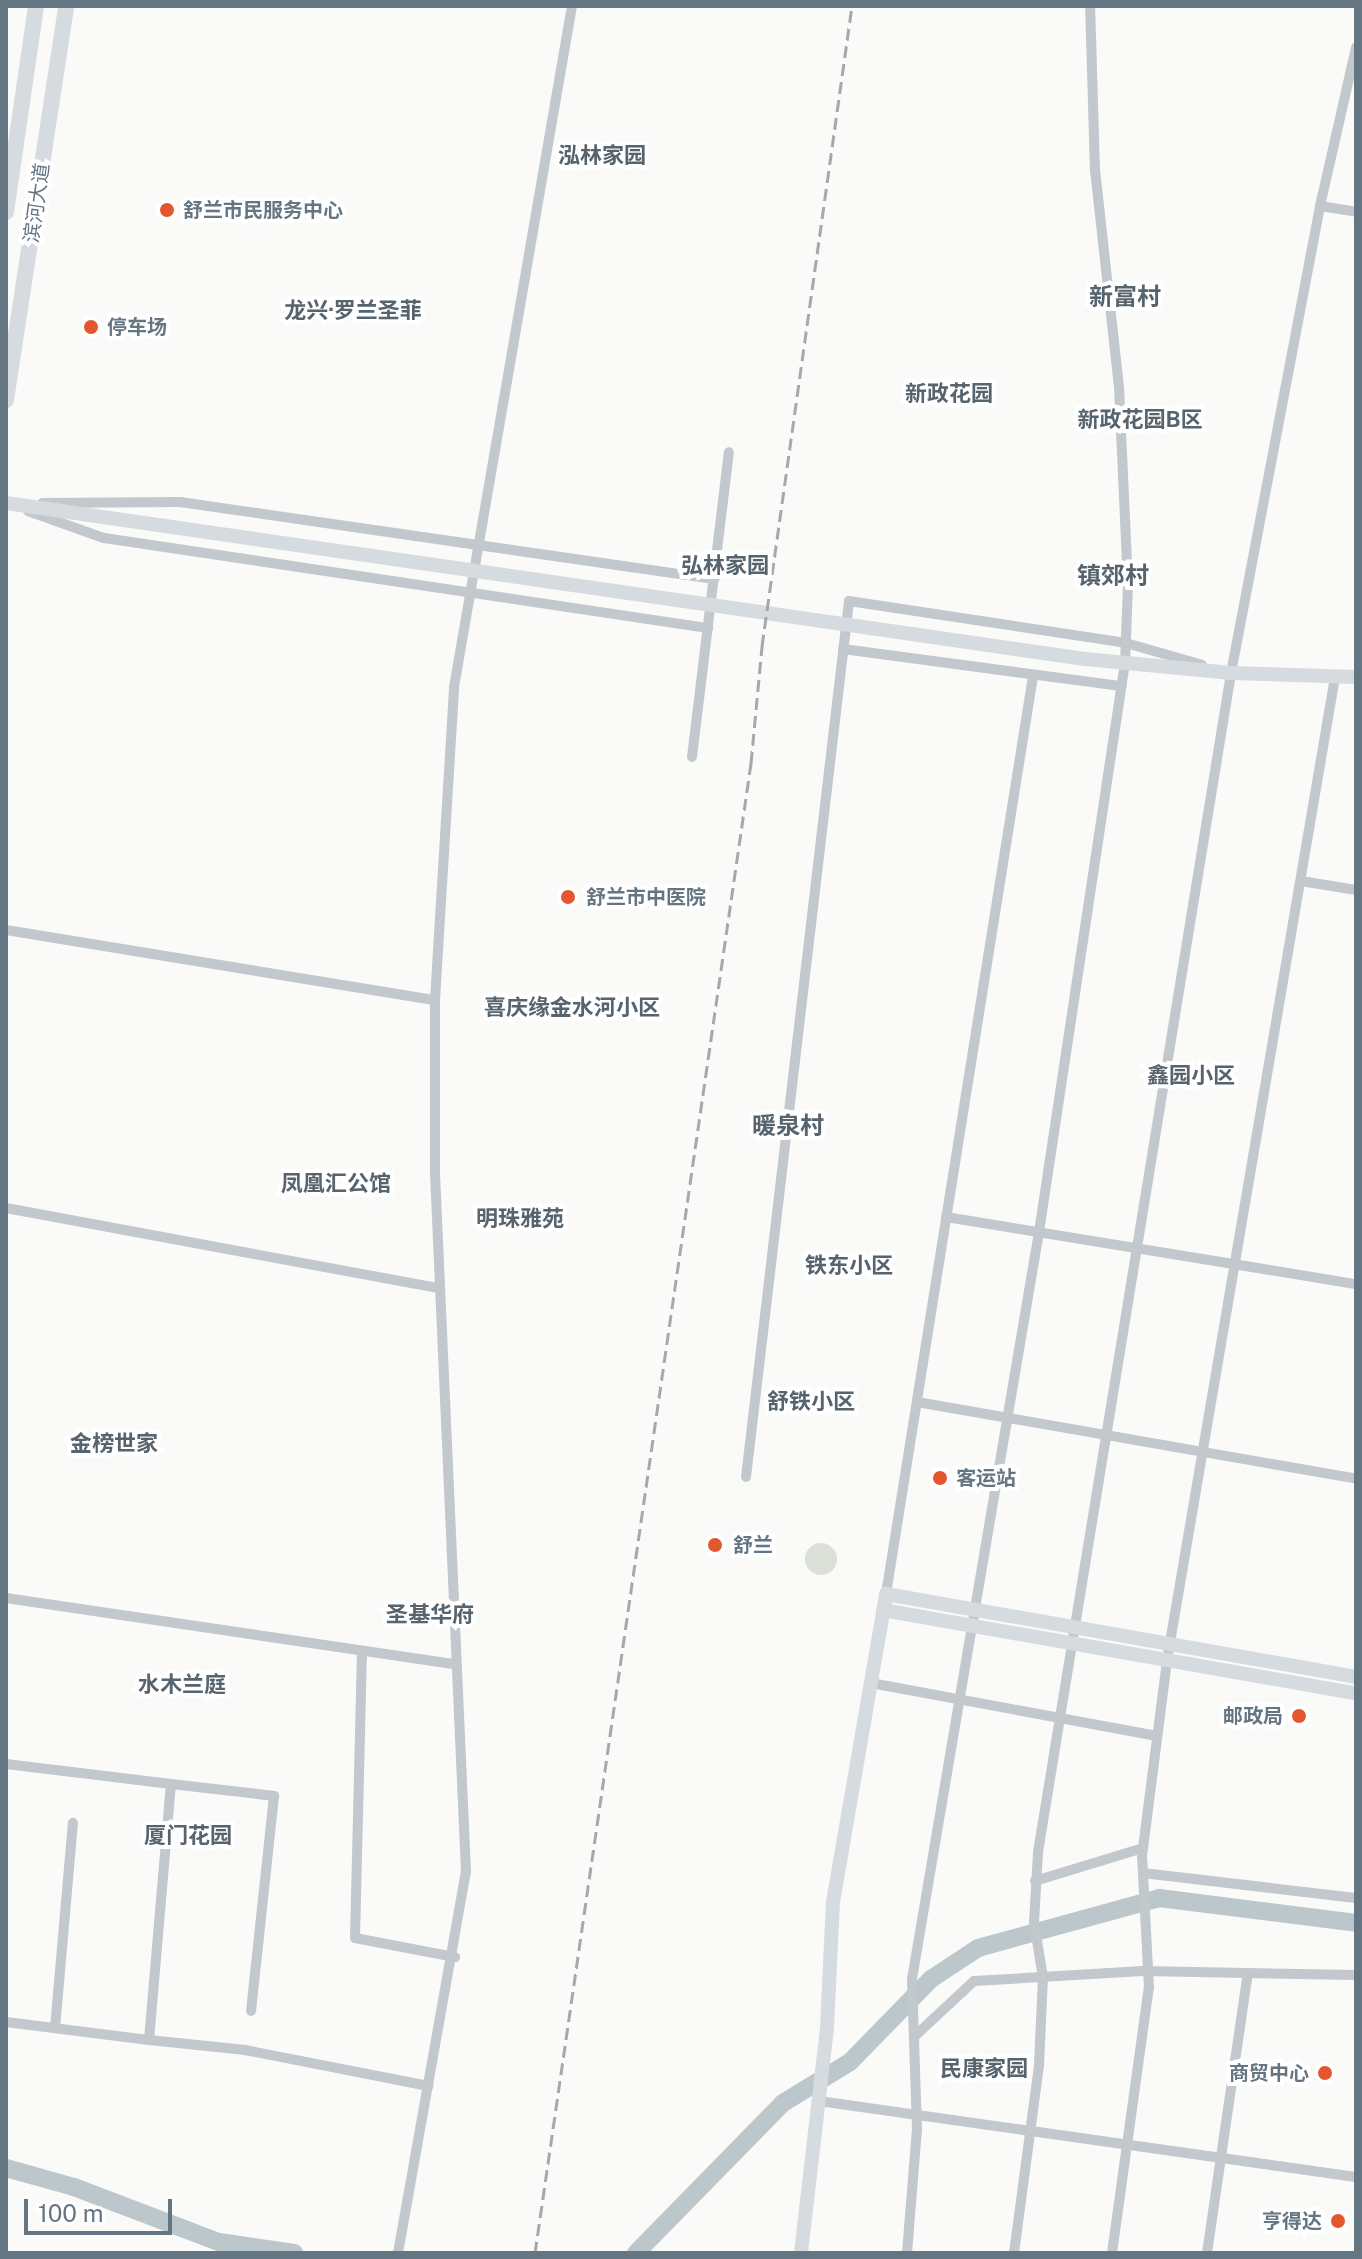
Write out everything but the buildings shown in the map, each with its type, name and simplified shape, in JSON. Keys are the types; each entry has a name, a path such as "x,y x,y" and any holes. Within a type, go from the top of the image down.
{"main road":[{"name":"滨河大道","path":"6,212 36,6"},
{"name":"滨河大道","path":"6,400 66,6"}],"street":[{"path":"398,2253 455,1957 466,1872 453,1664 439,1288 435,1000 453,701 475,546 572,6"},
{"path":"907,2253 916,2115 912,1979 1039,1232 1125,663 1128,585 1119,387 1095,171 1090,6"},
{"path":"1014,2253 1031,2131 1042,1977 1034,1922 1035,1881 1060,1718 1140,1249 1231,673 1320,206 1356,47"},
{"path":"1320,206 1356,212"},
{"path":"692,757 729,452"},
{"path":"7,503 180,502 714,579"},
{"path":"7,503 1125,663 1231,673 1356,677"},
{"path":"7,503 104,538 708,628"},
{"path":"746,1477 849,601 1126,643 1231,673"},
{"path":"843,649 1122,686"},
{"path":"801,2253 819,2101 833,1902 886,1594 1033,676"},
{"path":"1112,2253 1148,1971 1143,1848 1167,1660 1335,677"},
{"path":"1301,881 1356,890"},
{"path":"6,930 435,1000"},
{"path":"6,1208 439,1288"},
{"path":"946,1217 1356,1284"},
{"path":"917,1402 1204,1449 1356,1479"},
{"path":"886,1594 1356,1677"},
{"path":"6,1598 453,1664"},
{"path":"883,1610 1356,1693"},
{"path":"362,1652 355,1938 455,1957"},
{"path":"871,1683 1157,1736"},
{"path":"6,1764 274,1796 251,2011"},
{"path":"149,2040 171,1784"},
{"path":"55,2028 73,1823"},
{"path":"1035,1881 1143,1848"},
{"path":"1143,1875 1356,1898"},
{"path":"915,2035 974,1981 1148,1971 1356,1975"},
{"path":"1207,2253 1248,1973"},
{"path":"6,2022 245,2050 428,2086"},
{"path":"819,2101 1356,2177"}],"shaded area":[{"path":"821,1543 832,1548 837,1559 832,1570 821,1575 810,1570 805,1559 810,1548"}],"waterway":[{"path":"636,2253 783,2103 850,2062 931,1979 978,1948 1159,1898 1356,1923"},
{"path":"6,2168 74,2187 219,2242 294,2253"}],"railway":[{"path":"535,2253 751,763 762,646 852,6"}],"place":[{"name":"舒兰市民服务中心","path":"167,210"},
{"name":"停车场","path":"91,327"},
{"name":"舒兰市中医院","path":"568,897"},
{"name":"客运站","path":"940,1478"},
{"name":"舒兰","path":"715,1545"},
{"name":"邮政局","path":"1299,1716"},
{"name":"商贸中心","path":"1325,2073"},
{"name":"亨得达","path":"1338,2221"}],"district":[{"name":"泓林家园","path":"602,156"},
{"name":"新富村","path":"1125,297"},
{"name":"龙兴·罗兰圣菲","path":"353,311"},
{"name":"新政花园","path":"949,394"},
{"name":"新政花园B区","path":"1140,420"},
{"name":"弘林家园","path":"725,566"},
{"name":"镇郊村","path":"1113,576"},
{"name":"喜庆缘金水河小区","path":"572,1008"},
{"name":"鑫园小区","path":"1191,1076"},
{"name":"暖泉村","path":"788,1126"},
{"name":"凤凰汇公馆","path":"336,1184"},
{"name":"明珠雅苑","path":"520,1219"},
{"name":"铁东小区","path":"849,1266"},
{"name":"舒铁小区","path":"811,1402"},
{"name":"金榜世家","path":"114,1444"},
{"name":"圣基华府","path":"430,1615"},
{"name":"水木兰庭","path":"182,1685"},
{"name":"厦门花园","path":"188,1836"},
{"name":"民康家园","path":"984,2069"}]}
